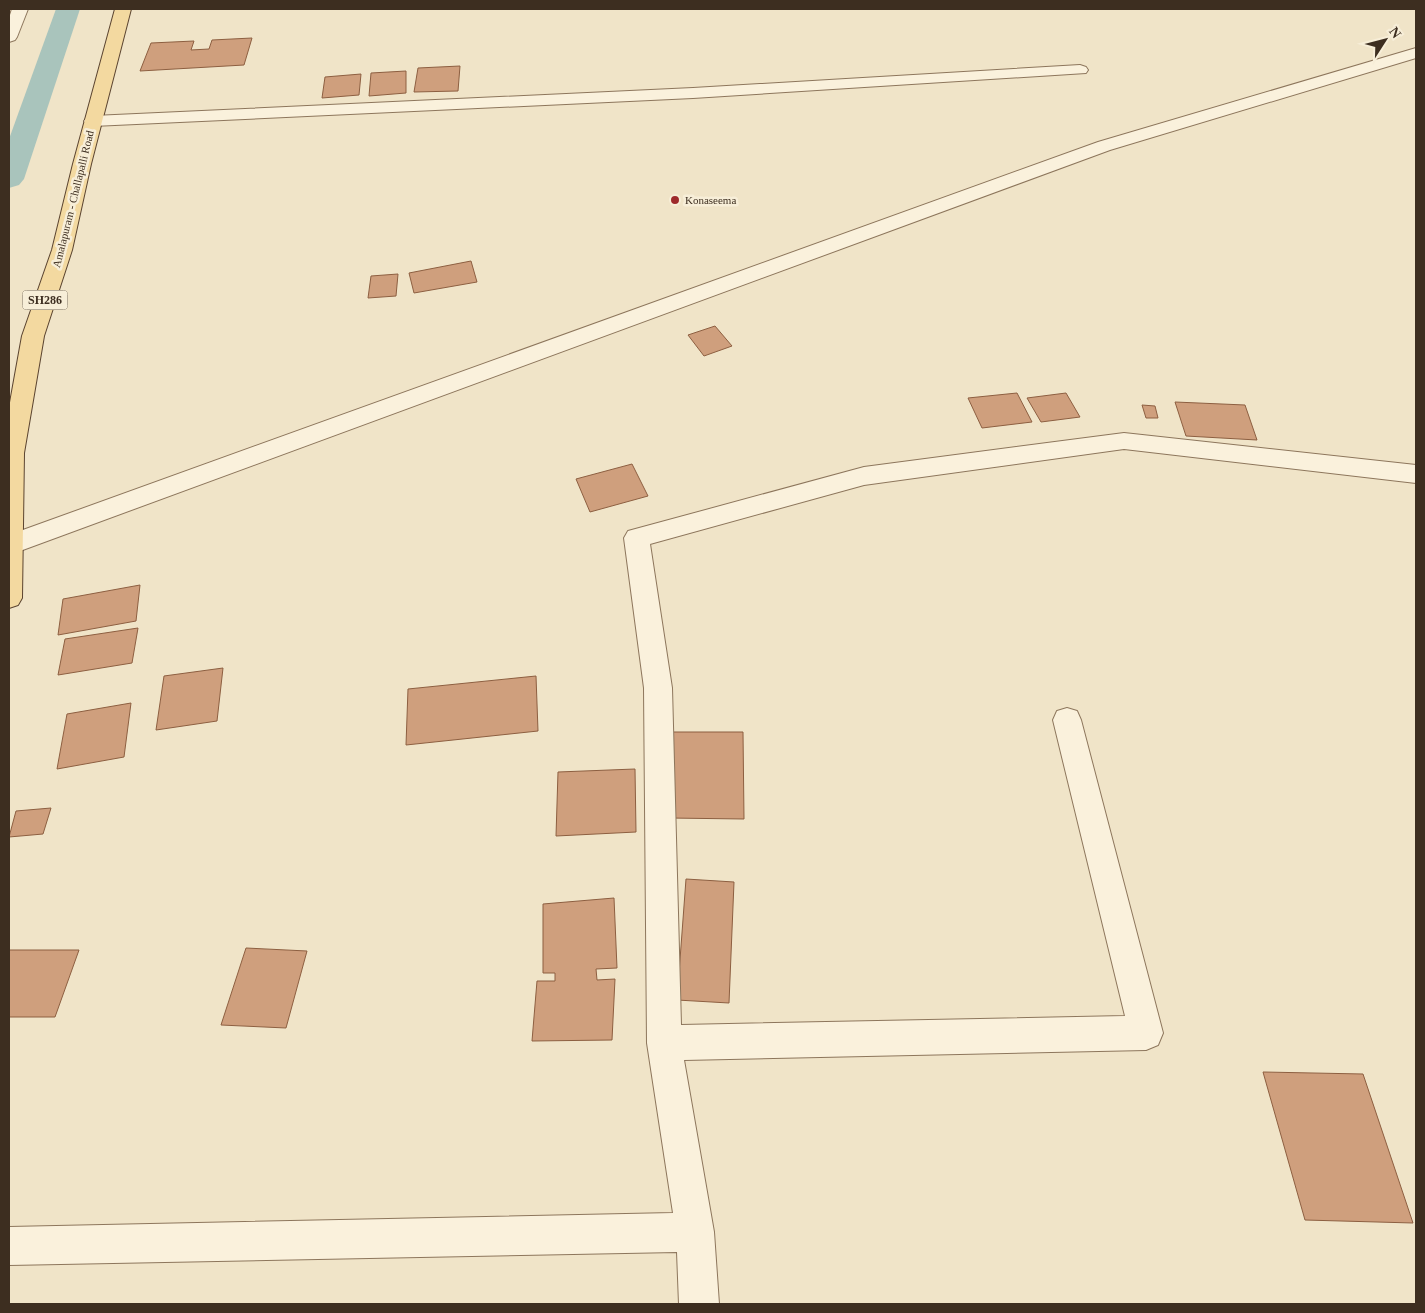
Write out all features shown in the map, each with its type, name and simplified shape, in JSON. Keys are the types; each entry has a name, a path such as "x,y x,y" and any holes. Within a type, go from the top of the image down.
{"main road":[{"name":"Amalapuram - Challapalli Road","path":"9,598 12,453 32,336 62,250 122,9"}],"street":[{"path":"9,37 20,9"},
{"path":"11,544 1104,146 1416,53"},
{"path":"93,121 693,93 1080,70"},
{"path":"699,1304 695,1232 664,1043 658,688 637,538 864,476 1124,441 1416,474"},
{"path":"664,1043 1146,1033 1067,720"},
{"path":"9,1246 695,1232"}],"building":[{"path":"252,38 244,65 140,71 151,43 194,41 191,50 209,49 212,40"},
{"path":"460,66 458,91 414,92 418,68"},
{"path":"406,71 406,93 369,96 371,73"},
{"path":"361,74 359,95 322,98 325,77"},
{"path":"471,261 477,282 414,293 409,273"},
{"path":"398,274 396,296 368,298 371,276"},
{"path":"715,326 732,346 704,356 688,335"},
{"path":"1017,393 1032,422 982,428 968,398"},
{"path":"1066,393 1080,417 1041,422 1027,398"},
{"path":"1175,402 1245,405 1257,440 1186,436"},
{"path":"1142,405 1155,406 1158,418 1146,418"},
{"path":"632,464 648,496 590,512 576,479"},
{"path":"140,585 136,621 58,635 63,599"},
{"path":"138,628 132,663 58,675 65,639"},
{"path":"223,668 217,721 156,730 164,676"},
{"path":"536,676 538,731 406,745 408,689"},
{"path":"131,703 124,757 57,769 67,714"},
{"path":"672,732 743,732 744,819 669,818"},
{"path":"635,769 636,832 556,836 558,772"},
{"path":"51,808 43,834 9,837 16,811"},
{"path":"686,879 734,882 729,1003 677,1000"},
{"path":"614,898 617,968 596,969 597,980 615,979 612,1040 532,1041 537,981 555,981 555,973 543,973 543,904"},
{"path":"246,948 307,951 286,1028 221,1025"},
{"path":"9,950 79,950 55,1017 9,1017"},
{"path":"1263,1072 1363,1074 1413,1223 1305,1220"}],"waterway":[{"path":"9,179 68,9"}],"place":[{"name":"Konaseema","path":"675,200"}]}
